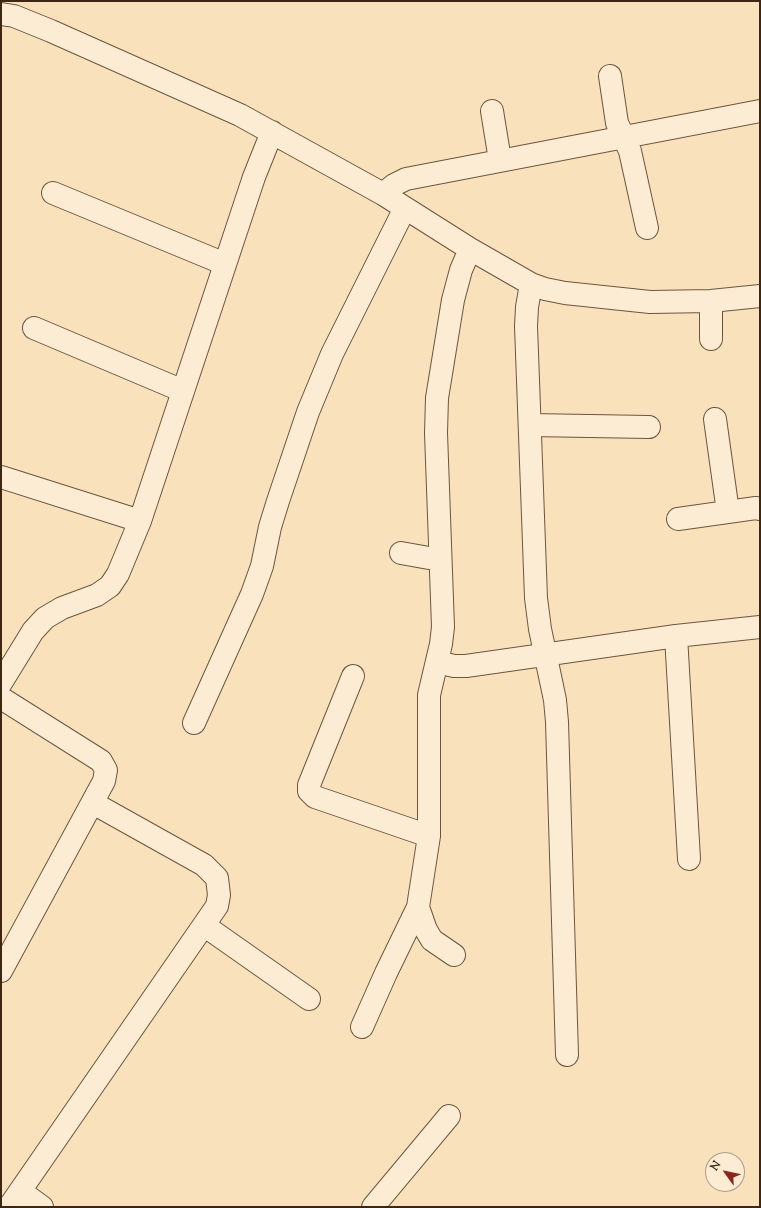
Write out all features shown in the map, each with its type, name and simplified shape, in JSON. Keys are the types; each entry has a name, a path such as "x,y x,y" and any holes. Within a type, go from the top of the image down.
{"street":[{"path":"1,14 14,16 51,31 240,115 384,194 470,248 532,284 545,289 650,302 710,301 760,296"},
{"path":"610,76 617,123 630,151 646,228"},
{"path":"492,111 500,160"},
{"path":"384,194 394,185 406,179 623,136 760,111"},
{"path":"1,683 33,631 45,618 62,608 97,595 110,586 118,574 140,521 254,177 272,132"},
{"path":"53,193 225,264"},
{"path":"194,723 252,594 262,566 270,528 278,501 308,412 332,354 405,208"},
{"path":"362,1028 386,973 418,907 429,836 429,695 441,644 443,627 436,398 452,300 461,270 470,248"},
{"path":"532,284 527,307 526,326 536,598 540,629 555,700 557,722 567,1055"},
{"path":"710,301 711,339"},
{"path":"34,328 183,391"},
{"path":"715,419 728,512"},
{"path":"530,426 649,427"},
{"path":"1,477 140,521"},
{"path":"678,519 756,508 760,509"},
{"path":"402,553 440,560"},
{"path":"437,662 454,666 466,666 676,636 760,627"},
{"path":"676,636 688,859"},
{"path":"353,676 309,785 309,791 315,797 429,836"},
{"path":"1,698 101,761 106,770 104,781 1,971"},
{"path":"42,1207 15,1199 204,926 217,906 219,895 217,878 204,865 93,802"},
{"path":"418,907 426,930 432,940 454,955"},
{"path":"204,926 309,999"},
{"path":"373,1207 449,1116"}]}
